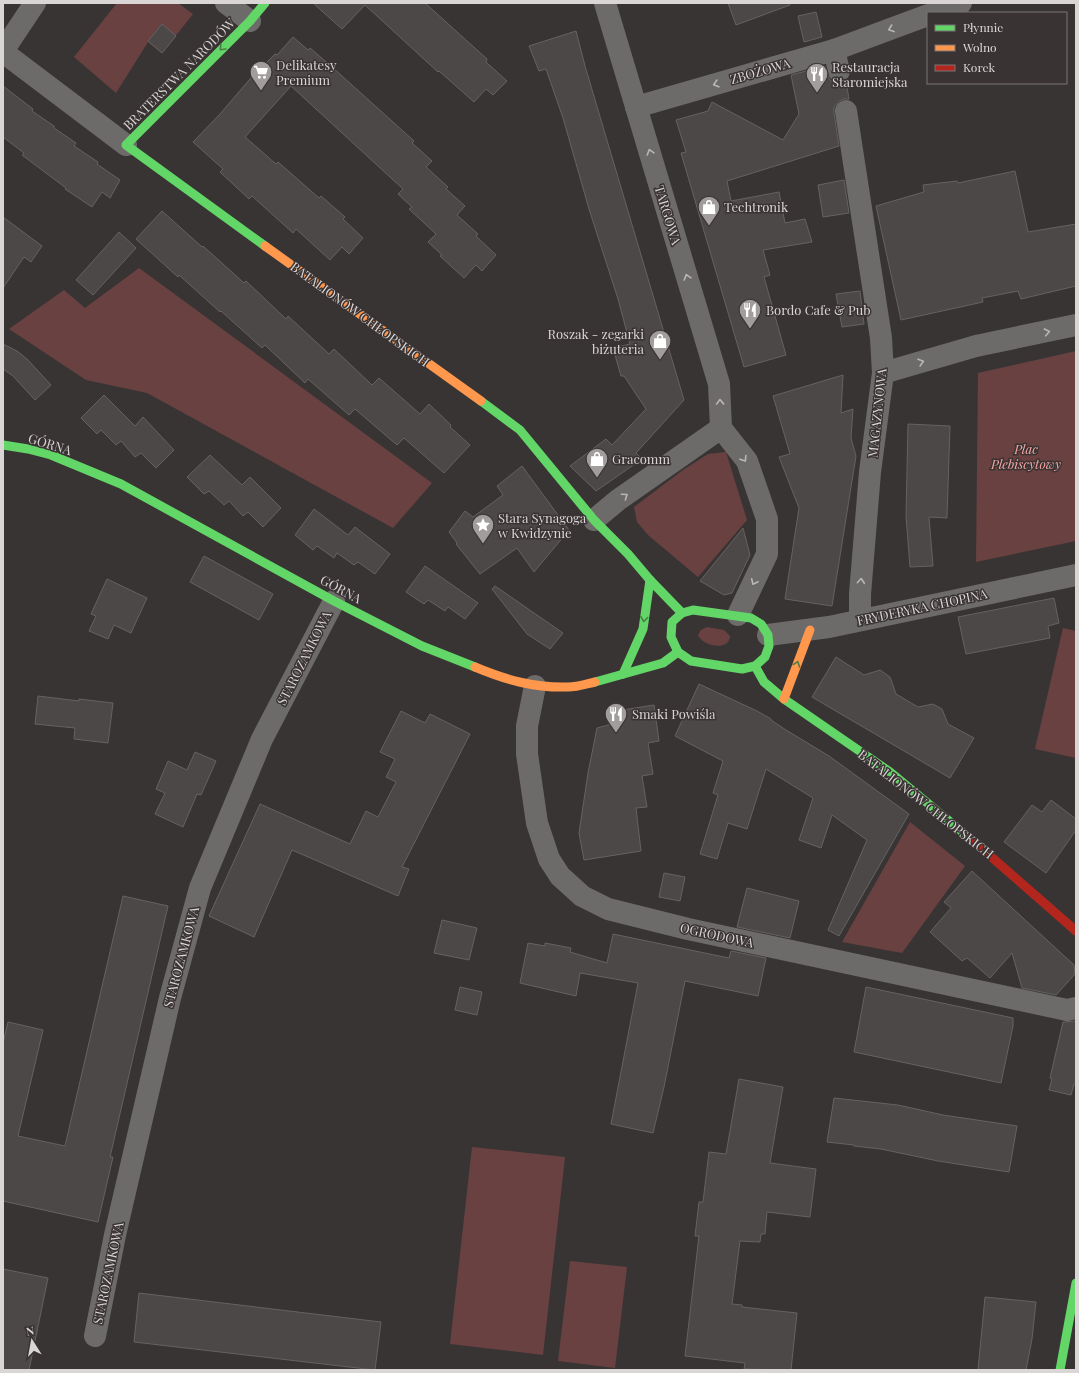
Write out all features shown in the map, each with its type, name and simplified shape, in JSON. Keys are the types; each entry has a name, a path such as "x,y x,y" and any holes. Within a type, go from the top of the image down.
{"street":[{"path":"3,52 34,3"},
{"path":"226,3 250,21"},
{"name":"BRATERSTWA NARODÓW","path":"126,145 250,21 265,3"},
{"name":"TARGOWA","path":"605,3 719,384 721,428"},
{"path":"937,12 961,3"},
{"name":"ZBOŻOWA","path":"636,107 837,60 927,15"},
{"name":"BATALIONÓW CHŁOPSKICH","path":"3,52 181,186 504,416 520,430 594,520 628,554 650,580 682,613"},
{"name":"MAGAZYNOWA","path":"846,111 882,338 884,373 870,472 860,594 860,620"},
{"path":"884,373 976,346 1076,325"},
{"path":"594,520 618,500 721,428 747,461 767,519 767,554 738,615"},
{"name":"GÓRNA","path":"3,445 51,455 121,484 334,601 422,646 501,678 535,686 569,687 595,682 663,663 678,652"},
{"name":"FRYDERYKA CHOPINA","path":"768,635 810,630 1076,575"},
{"path":"623,674 643,629 650,580"},
{"name":"STAROZAMKOWA","path":"95,1336 116,1235 170,998 200,888 262,739 334,601"},
{"path":"693,610 738,615 752,618 761,624 768,635 769,646 765,657 755,666 742,669 691,661 678,652 671,637 672,622 682,613 693,610"},
{"path":"784,699 810,630"},
{"name":"BATALIONÓW CHŁOPSKICH","path":"755,666 764,682 784,699 890,772 984,850 1076,931"},
{"name":"OGRODOWA","path":"535,686 527,726 527,754 537,823 549,859 560,876 582,896 608,909 688,929 1067,1010 1076,1008"},
{"path":"1060,1370 1076,1282"}],"green space":[{"path":"117,3 178,3 193,14 162,53 148,42 116,93 74,57"},
{"path":"139,268 432,483 393,528 147,393 86,380 9,329 64,290 85,308"},
{"name":"Plac Plebiscytowy","path":"1076,351 1076,541 976,562 978,373"},
{"path":"726,452 747,520 698,577 648,535 637,522 634,507 683,470 708,454"},
{"path":"707,627 724,630 730,636 729,641 720,646 715,646 700,639 698,635 701,630"},
{"path":"1063,628 1076,631 1076,758 1035,749"},
{"path":"910,822 965,866 902,953 842,942"},
{"path":"472,1147 565,1157 543,1355 450,1344"},
{"path":"570,1261 627,1267 615,1368 558,1361"}],"building":[{"path":"313,3 425,3 487,59 486,62 507,81 493,95 486,89 474,102 439,71 438,72 365,5 342,29"},
{"path":"728,3 789,3 790,5 736,25"},
{"path":"816,12 822,37 804,42 798,16"},
{"path":"162,24 176,36 162,53 148,41"},
{"path":"576,31 684,400 636,453 642,459 596,491 570,466 606,439 612,445 646,409 624,376 621,376 613,348 630,344 618,299 589,209 563,118 546,69 539,71 529,46"},
{"path":"293,37 308,50 310,48 332,67 414,141 412,143 432,161 426,167 448,187 446,189 465,206 457,215 478,234 476,236 496,255 482,271 476,265 464,278 440,256 442,255 428,242 436,234 409,209 412,207 398,194 403,189 291,86 245,137 276,164 278,162 319,198 321,196 345,217 343,219 363,238 349,254 342,247 330,260 296,229 293,233 252,196 249,199 220,172 223,169 193,142 220,114 262,65 263,66 275,54 277,55"},
{"path":"825,66 830,80 836,83 846,81 849,99 839,101 834,107 839,146 727,181 731,201 779,192 785,223 805,219 812,242 763,250 770,275 764,277 786,355 744,367 681,153 686,152 676,120 708,111 712,102 783,140 799,114 791,75"},
{"path":"3,86 33,109 32,111 76,143 74,146 98,162 97,164 120,180 110,198 102,192 92,207 65,189 66,188 22,155 24,153 3,137"},
{"path":"1015,171 1028,232 1076,224 1076,286 1021,299 1018,291 982,298 983,302 901,320 876,206 924,192 923,185 957,181 958,183"},
{"path":"844,180 849,213 823,217 818,185"},
{"path":"162,211 244,283 246,281 286,319 288,316 329,354 334,349 372,385 379,378 420,414 429,404 451,425 450,427 470,445 444,473 404,438 397,445 355,409 349,415 308,379 305,383 265,345 262,348 179,275 178,277 136,239"},
{"path":"3,217 42,246 31,262 24,257 3,288"},
{"path":"119,232 136,248 93,295 76,280"},
{"path":"860,291 864,324 842,327 836,294"},
{"path":"3,344 17,351 27,359 51,385 35,400 13,376 3,369"},
{"path":"843,375 841,413 853,409 851,438 856,456 832,606 785,599 799,508 779,457 790,454 773,396"},
{"path":"104,395 135,426 143,417 174,450 156,468 141,453 135,457 121,441 116,445 101,430 97,434 81,418"},
{"path":"908,424 950,426 947,518 929,517 933,566 910,567 906,516"},
{"path":"210,455 242,485 250,477 281,508 263,527 248,512 243,516 229,501 224,505 209,491 204,494 187,477"},
{"path":"522,466 569,530 534,572 517,548 480,574 456,544 457,543 449,532 465,511 473,517 503,495 497,486"},
{"path":"314,509 348,535 355,527 390,554 375,574 358,562 354,565 337,553 334,558 317,546 313,550 295,535"},
{"path":"743,528 750,555 732,593 724,595 700,581"},
{"path":"204,556 273,594 259,620 190,582"},
{"path":"425,566 478,603 465,619 448,607 445,611 428,600 424,604 406,592"},
{"path":"107,579 147,598 131,633 114,625 108,639 89,631 96,616 91,614"},
{"path":"495,586 563,633 550,649 527,634 492,589"},
{"path":"1054,598 1059,623 1048,626 1050,638 966,654 958,617"},
{"path":"836,657 864,675 880,670 890,677 896,694 918,707 933,704 942,709 948,724 974,738 950,778 812,697"},
{"path":"699,684 771,719 786,730 829,756 909,814 839,936 828,930 867,840 832,815 821,848 799,840 813,798 766,769 747,829 728,823 717,859 700,854 718,795 713,793 723,761 675,736"},
{"path":"38,696 113,703 108,743 74,739 75,728 35,724"},
{"path":"654,705 659,741 648,743 653,774 642,776 647,807 636,808 641,851 584,860 579,833 588,773 597,728 612,724 610,712"},
{"path":"401,711 425,723 430,714 470,734 402,867 409,869 398,896 292,850 254,937 209,916 260,804 350,844 366,811 378,817 396,782 386,777 395,759 380,752"},
{"path":"195,752 216,761 201,795 197,794 183,827 155,814 165,793 156,789 168,761 187,770"},
{"path":"1051,800 1076,819 1076,830 1046,873 1004,842 1032,805 1042,812"},
{"path":"972,871 1074,965 1075,974 1056,995 1022,988 1012,953 990,978 967,958 962,961 930,932 951,908 944,902"},
{"path":"664,873 685,877 680,901 659,897"},
{"path":"747,888 799,901 790,938 737,927"},
{"path":"123,896 168,906 110,1157 113,1157 98,1222 3,1201 3,1043 8,1022 43,1030 18,1136 65,1146"},
{"path":"442,920 477,928 469,960 434,953"},
{"path":"613,934 729,958 731,951 766,958 758,996 685,981 664,1087 653,1133 611,1124 638,983 580,973 576,996 520,983 528,943 545,946 545,943 571,948 570,952 607,963"},
{"path":"460,987 482,992 477,1015 455,1010"},
{"path":"866,987 1013,1018 1013,1026 1001,1083 854,1052"},
{"path":"1076,1021 1076,1084 1074,1084 1071,1095 1049,1090 1052,1079 1050,1078 1063,1022"},
{"path":"739,1079 783,1087 770,1163 816,1169 810,1217 767,1212 765,1234 761,1234 760,1242 740,1241 732,1304 742,1305 742,1307 797,1313 791,1370 744,1369 745,1363 685,1356 699,1236 695,1236 699,1202 703,1202 709,1152 726,1154"},
{"path":"834,1098 898,1105 943,1115 1017,1126 1009,1172 938,1161 881,1149 827,1142"},
{"path":"3,1269 48,1278 29,1370 3,1370"},
{"path":"139,1293 381,1322 375,1370 134,1342"},
{"path":"985,1297 1036,1302 1032,1339 1026,1370 978,1370"}],"traffic: fast":[{"path":"265,3 250,21 126,145 265,246"},
{"path":"481,401 520,430 594,520 628,554 650,580 682,613"},
{"path":"3,445 51,455 121,484 334,601 422,646 475,667"},
{"path":"623,674 643,629 650,580"},
{"path":"693,610 751,618 761,624 768,635 769,646 765,657 755,666 742,669 691,661 678,652 671,637 672,622 682,613 693,610"},
{"path":"595,682 663,663 678,652"},
{"path":"755,666 764,682 784,699 890,772 972,840"},
{"path":"1060,1370 1076,1283"}],"traffic: slow":[{"path":"265,246 481,401"},
{"path":"784,699 810,630"},
{"path":"475,667 498,676 532,685 571,687 595,682"}],"traffic: jam":[{"path":"972,840 1076,931"}],"place":[{"name":"Delikatesy Premium","path":"261,92"},
{"name":"Restauracja Staromiejska","path":"817,94"},
{"name":"Techtronik","path":"709,226"},
{"name":"Bordo Cafe & Pub","path":"750,330"},
{"name":"Roszak - zegarki biżuteria","path":"660,360"},
{"name":"Gracomm","path":"597,478"},
{"name":"Stara Synagoga w Kwidzynie","path":"483,544"},
{"name":"Smaki Powiśla","path":"616,734"}]}
